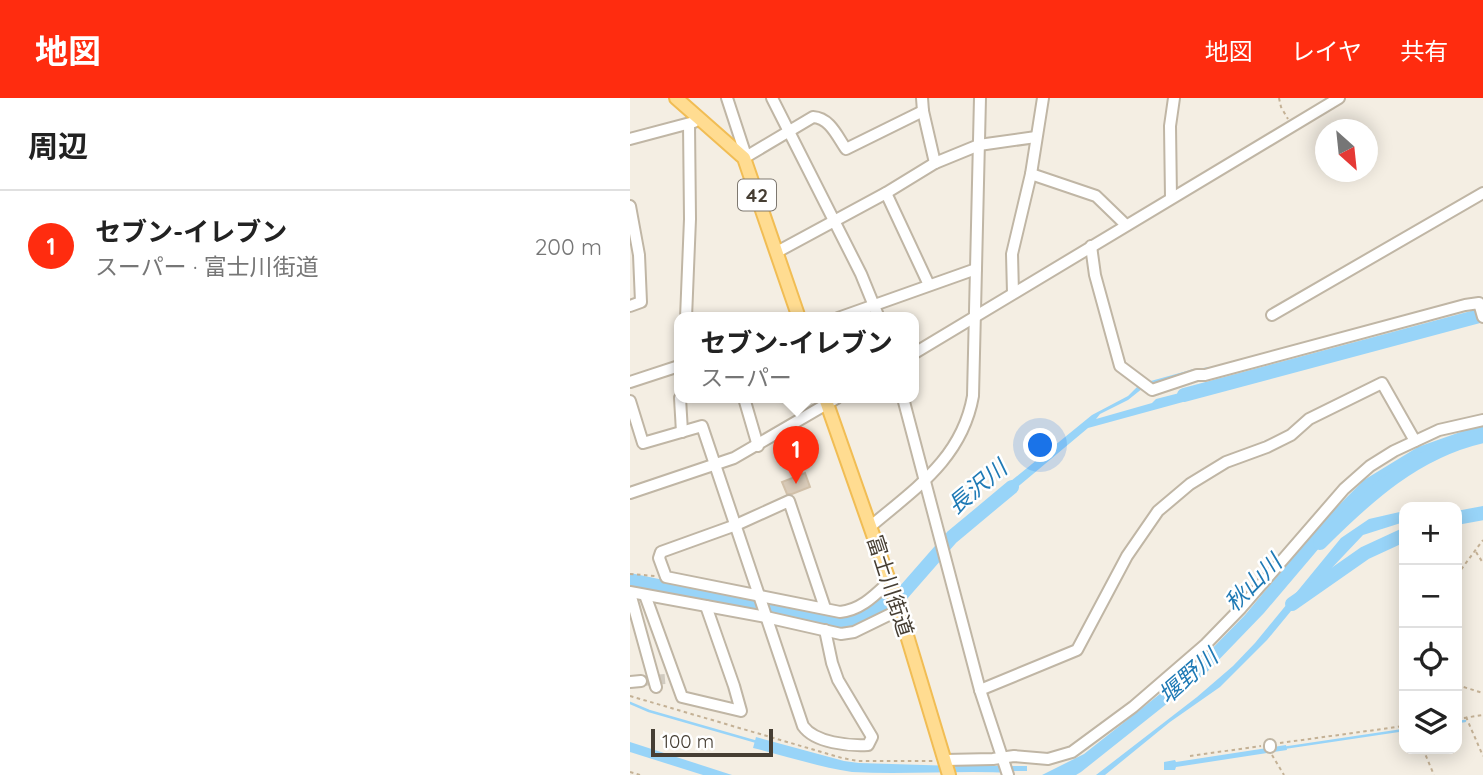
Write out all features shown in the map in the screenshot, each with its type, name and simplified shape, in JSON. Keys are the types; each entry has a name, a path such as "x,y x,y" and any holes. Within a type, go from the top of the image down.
{"main road":[{"name":"42","path":"676,98 694,122 745,157 797,312"},
{"name":"富士川街道","path":"831,403 947,767"}],"street":[{"path":"727,98 745,157 813,117 821,117 828,122 846,149 923,111"},
{"path":"772,98 877,312"},
{"path":"922,98 934,163"},
{"path":"871,526 924,480 951,452 964,430 970,412 973,396 980,98"},
{"path":"1013,293 1012,254 1031,174 1043,98"},
{"path":"1171,198 1170,126 1174,98"},
{"path":"919,350 1339,98"},
{"path":"630,139 694,122 686,312"},
{"path":"777,252 934,163 979,145 1036,137"},
{"path":"1031,174 1096,196 1126,225"},
{"path":"886,192 929,285"},
{"path":"1272,315 1483,193"},
{"path":"630,206 639,255 641,302 630,306"},
{"path":"1091,246 1095,275 1120,366 1152,390 1197,375 1479,303 1483,317"},
{"path":"853,312 976,269"},
{"path":"630,382 674,368"},
{"path":"980,690 1077,650 1127,556 1158,511 1190,484 1226,462 1291,435 1309,419 1382,383 1415,441"},
{"path":"630,401 643,443 702,426 803,726 807,733 815,737 854,746 868,745 872,737 838,680 825,630"},
{"path":"680,403 682,432"},
{"path":"745,403 758,446"},
{"path":"630,493 714,465 758,446 825,403"},
{"path":"904,403 980,690 1005,765"},
{"path":"947,767 1005,765 1014,756 1048,759 1072,752 1099,734 1206,644 1241,608 1344,489 1370,466 1394,451 1439,430 1483,421"},
{"path":"825,608 789,501 736,525 661,552 659,558 666,577 840,612 850,611 869,601 889,582"},
{"path":"656,687 630,593 766,617 841,634 854,632 899,610"},
{"path":"645,595 669,677 682,697 741,711 706,606"}],"path":[{"path":"1279,98 1281,107 1293,126"},
{"path":"1462,568 1483,540"},
{"path":"1475,551 1483,563"},
{"path":"630,574 666,577"},
{"path":"1462,687 1483,693"},
{"path":"630,696 842,758 947,767"},
{"path":"1462,718 1483,715"},
{"path":"1466,718 1483,756"},
{"path":"1190,756 1270,748 1399,727"},
{"path":"1270,748 1284,775"},
{"path":"1425,754 1434,775"},
{"path":"630,772 640,775"}],"water":[{"path":"1194,369 1194,372 1143,388 1096,419 1199,388 1200,393 1183,402 1088,428 1002,500 995,494 1092,415 1128,396 1140,384"},
{"path":"1483,424 1483,433 1422,454 1365,494 1264,613 1208,671 1081,772 1076,775 1042,775 1084,754 1194,667 1245,615 1324,520 1364,480 1418,447"},
{"path":"1399,512 1399,524 1363,535 1220,687 1170,722 1105,775 1096,775 1233,666 1341,538 1369,519"},
{"path":"756,737 859,763 1027,766 1027,771 852,772 753,748"},
{"path":"630,742 732,775 703,775 630,752"},
{"path":"1286,745 1287,750 1164,770 1164,762"}],"building":[{"path":"805,473 810,487 787,494 782,482"}],"waterway":[{"name":"長沢川","path":"1184,395 1483,315"},
{"path":"1191,371 1212,368"},
{"name":"秋山川","path":"1320,543 1394,477 1436,452 1483,436"},
{"name":"長沢川","path":"630,580 830,622 847,621 903,593 952,537 1012,487"},
{"name":"堰野川","path":"1462,517 1483,513"},
{"name":"堰野川","path":"1292,604 1365,553 1399,537"},
{"path":"630,703 757,742"},
{"path":"1283,748 1399,731"}],"tunnel":[{"path":"641,681 665,679"}],"place":[{"name":"セブン-イレブン","path":"796,484"}]}
